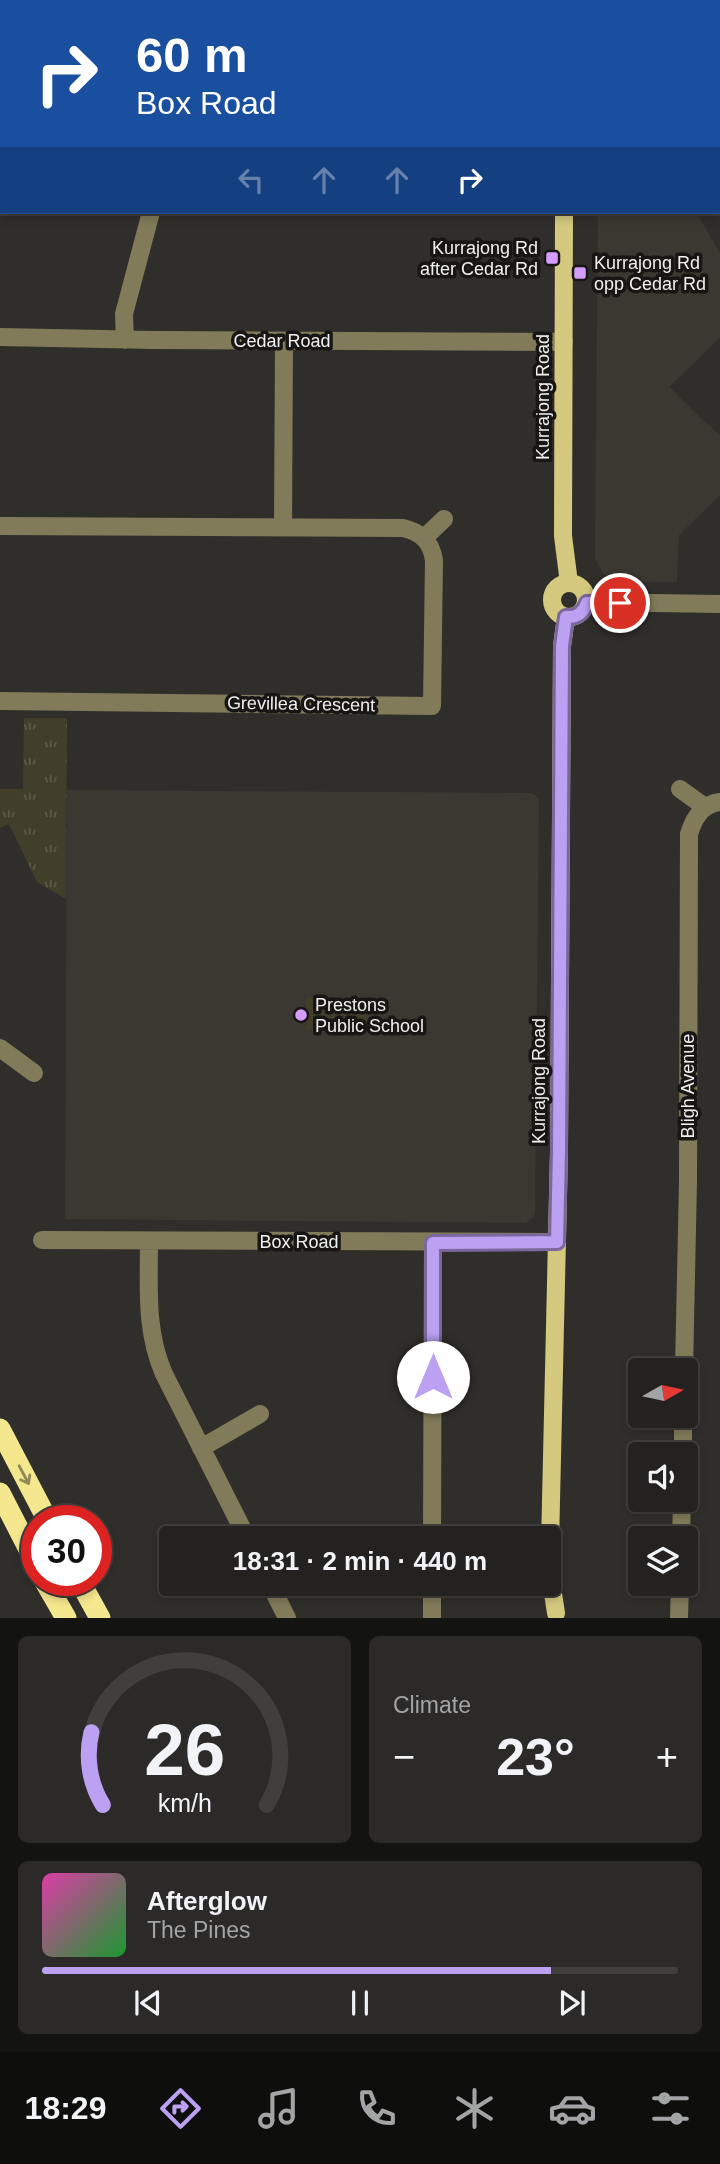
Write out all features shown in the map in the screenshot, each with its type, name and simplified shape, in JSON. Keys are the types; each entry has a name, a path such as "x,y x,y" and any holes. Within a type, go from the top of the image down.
{"highway":[{"path":"0,1429 40,1505"},
{"path":"0,1493 21,1534"},
{"path":"53,1596 66,1618"},
{"path":"88,1596 100,1618"}],"main road":[{"name":"Kurrajong Road","path":"564,214 563,536 569,583"},
{"path":"569,583 582,588 587,603 584,610 577,615 566,617 558,613 552,600 556,589 569,583"},
{"name":"Kurrajong Road","path":"550,1526 559,1151 562,646 566,617"},
{"path":"552,1596 553,1616"}],"street":[{"path":"125,340 124,314 150,214"},
{"name":"Cedar Road","path":"0,337 564,342"},
{"path":"283,527 284,341"},
{"path":"0,526 403,528 424,538 444,519"},
{"name":"Grevillea Crescent","path":"0,701 432,706 434,560 431,548 424,538"},
{"path":"587,603 720,604"},
{"name":"Bligh Avenue","path":"680,789 713,804 692,822 689,834 688,1181 684,1358"},
{"path":"0,1048 34,1073"},
{"name":"Box Road","path":"42,1240 557,1242"},
{"path":"149,1241 152,1343 164,1374 241,1526"},
{"path":"432,1526 433,1243"},
{"path":"201,1448 260,1414"},
{"path":"276,1596 287,1618"},
{"path":"432,1596 432,1618"},
{"path":"679,1618 680,1596"}],"shaded area":[{"path":"598,214 697,214 720,253 720,338 669,387 720,436 720,495 679,535 677,582 640,582 604,575 595,558"},
{"name":"Prestons Public School","path":"67,790 531,793 539,798 535,1214 526,1223 65,1219"}],"green space":[{"path":"24,718 67,718 66,899 37,882 9,824 0,828 0,789 23,789"},
{"path":"306,997 369,999 368,1031 305,1029"}],"place":[{"name":"Kurrajong Rd after Cedar Rd","path":"552,258"},
{"name":"Kurrajong Rd opp Cedar Rd","path":"580,273"},
{"name":"Prestons Public School","path":"301,1015"}],"route":[{"path":"433,1377 433,1243 557,1242 562,646 566,617 577,615 584,610 587,603 620,603"}]}
